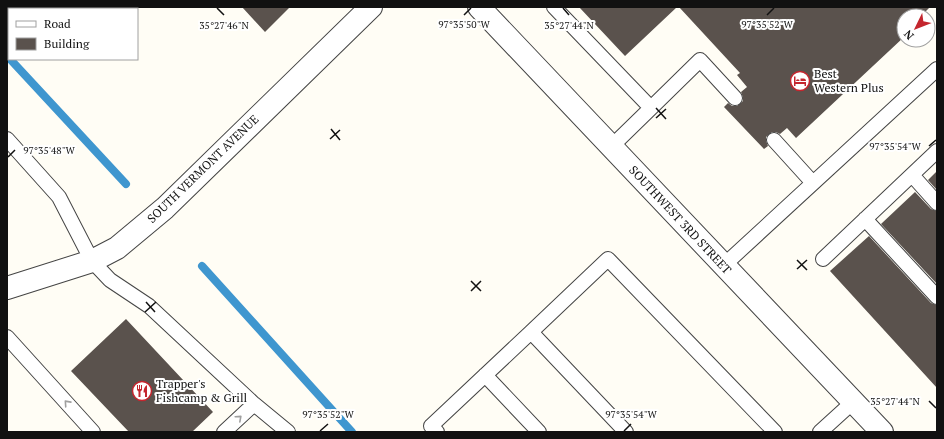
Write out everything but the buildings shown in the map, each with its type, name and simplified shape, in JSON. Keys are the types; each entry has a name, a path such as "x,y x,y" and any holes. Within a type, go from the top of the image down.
{"street":[{"name":"SOUTH VERMONT AVENUE","path":"7,288 92,262 117,248 165,208 371,7"},
{"name":"SOUTHWEST 3RD STREET","path":"479,7 882,432"}],"lane":[{"path":"554,7 651,108"},
{"path":"611,147 700,60 735,98"},
{"path":"723,266 937,69"},
{"path":"7,139 59,197 92,262 110,280 149,306 254,404 288,432"},
{"path":"774,140 813,183"},
{"path":"823,259 937,151"},
{"path":"912,175 937,203"},
{"path":"865,219 937,297"},
{"path":"437,432 431,426 608,260 775,432"},
{"path":"531,332 626,432"},
{"path":"7,337 93,432"},
{"path":"485,375 539,432"},
{"path":"820,432 853,402"},
{"path":"224,432 254,404"}],"waterway":[{"path":"11,60 126,184"},
{"path":"202,266 352,432"}],"place":[{"name":"Best Western Plus","path":"800,81"},
{"name":"Trapper's Fishcamp & Grill","path":"142,391"}]}
